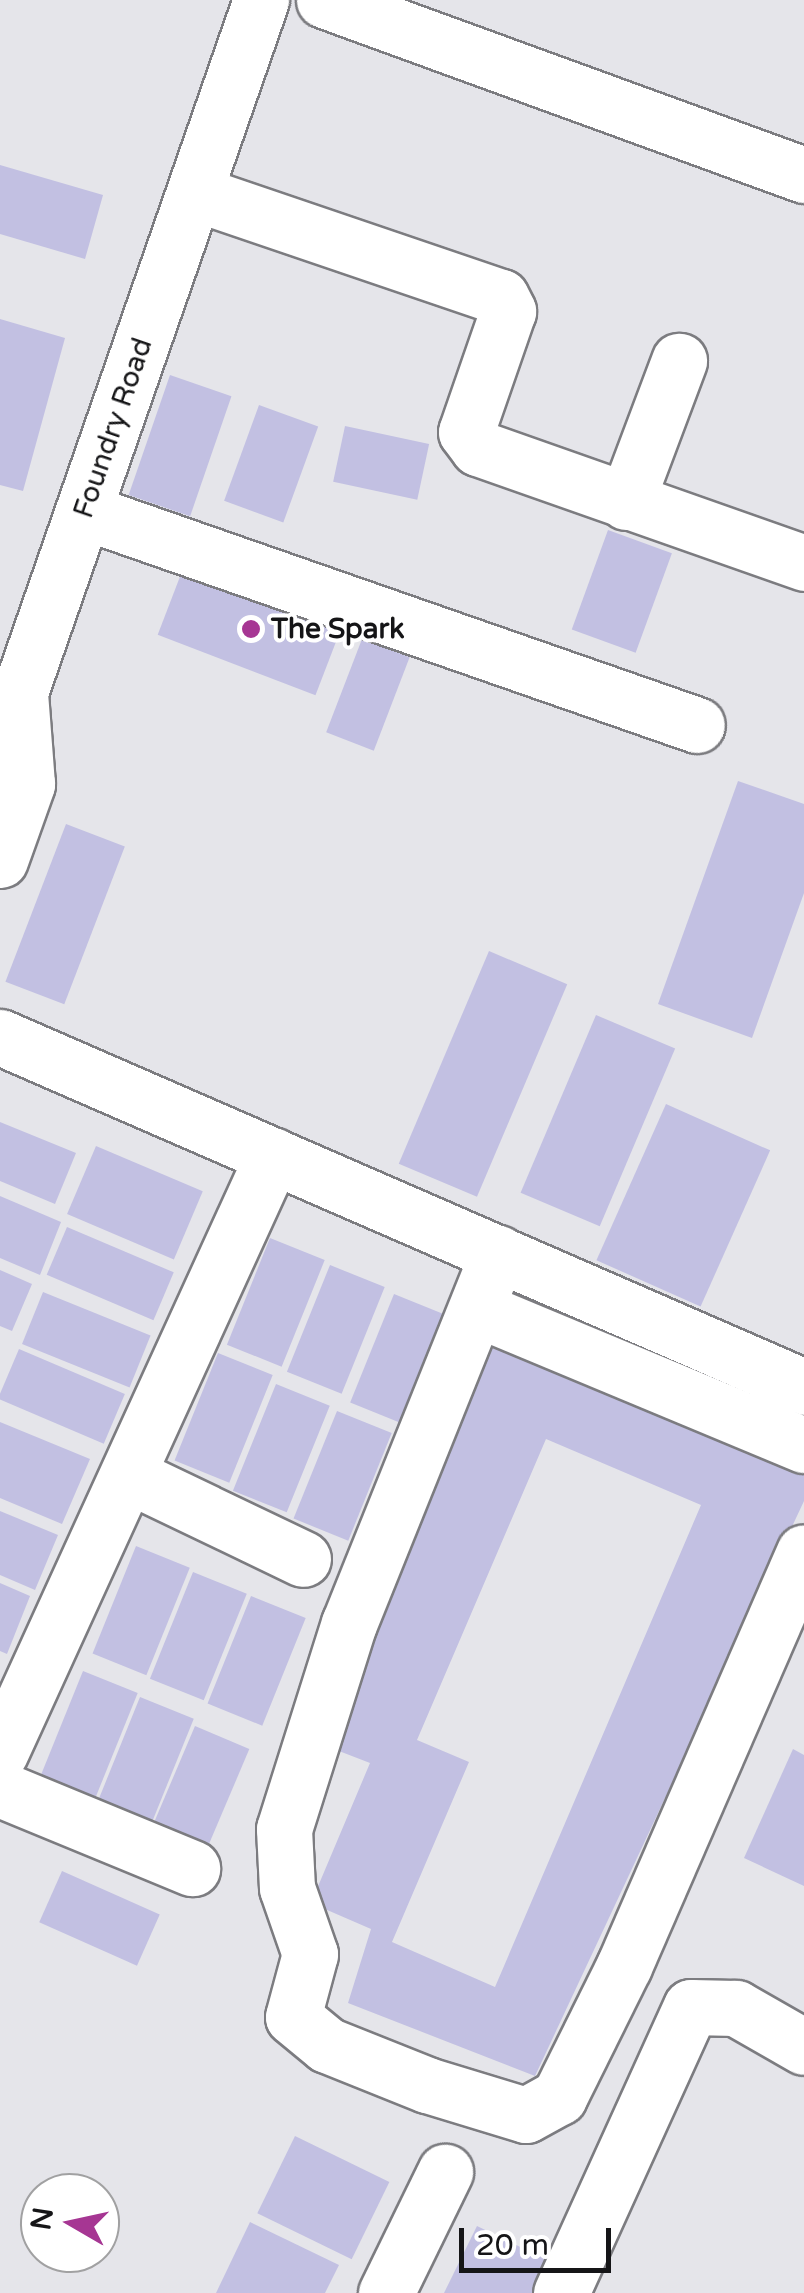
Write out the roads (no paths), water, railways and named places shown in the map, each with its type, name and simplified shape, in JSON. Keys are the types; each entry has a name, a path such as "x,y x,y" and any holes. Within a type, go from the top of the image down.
{"street":[{"name":"Foundry Road","path":"0,860 26,784 20,692 261,0"},
{"path":"324,0 804,175"},
{"path":"195,193 501,297 508,311 466,432 478,448 804,563"},
{"path":"626,502 679,361"},
{"path":"84,511 697,726"},
{"path":"0,1036 804,1387"},
{"path":"0,1753 273,1155"},
{"path":"498,1253 350,1623 284,1829 287,1888 310,1954 293,2017 327,2045 428,2086 526,2114 559,2097 624,1966 804,1552"},
{"path":"476,1309 804,1445"},
{"path":"128,1475 303,1559"},
{"path":"0,1789 192,1868"},
{"path":"562,2293 691,2006 736,2008 804,2046"},
{"path":"386,2293 445,2172"}],"place":[{"name":"The Spark","path":"251,629"}]}
